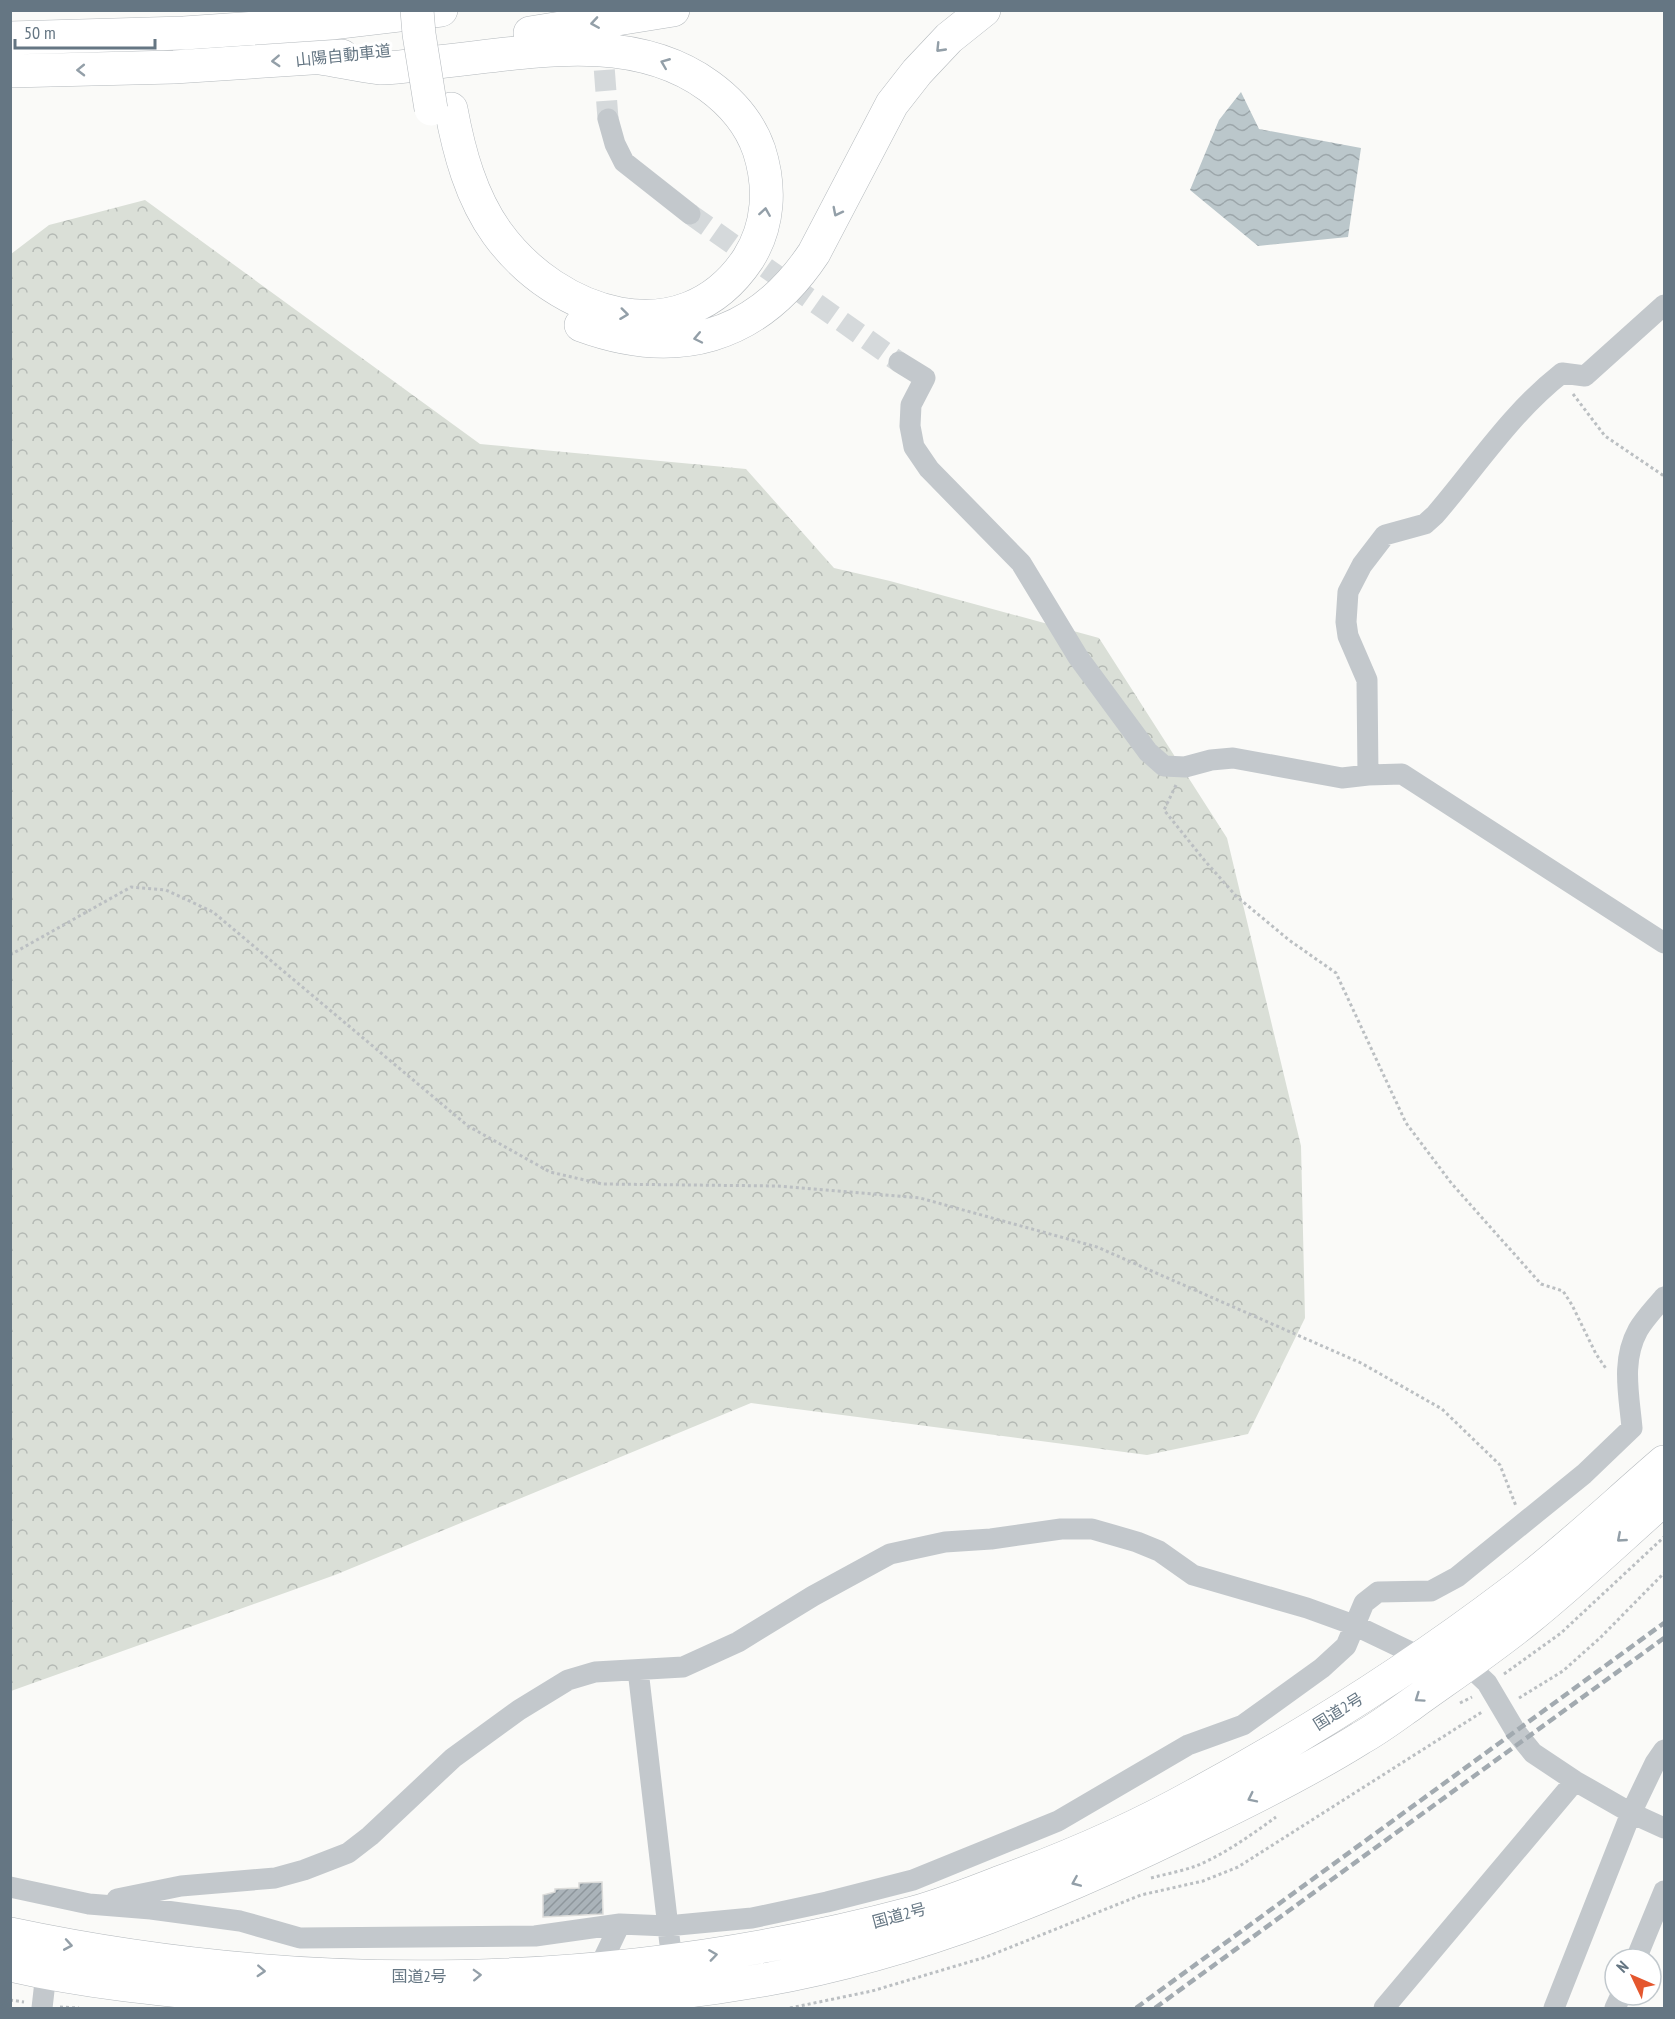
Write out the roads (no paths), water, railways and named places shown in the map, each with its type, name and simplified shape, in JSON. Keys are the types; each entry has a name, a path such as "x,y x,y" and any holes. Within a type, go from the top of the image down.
{"highway":[{"path":"15,38 284,10"},
{"path":"320,58 382,68 567,49 626,52 657,59 699,79 715,90 743,119 756,141 766,177 767,198 760,236 739,271 725,287 709,298 679,312 636,316 612,313 578,302 552,288 537,276 507,247 478,200 469,180 456,136 441,109 419,34 417,10"},
{"path":"439,10 441,109 436,140 451,187 469,226 490,255 527,293 579,324 613,335 666,343 702,338 732,327 765,308 802,271 823,238 892,104 917,72 950,38 984,10"},
{"name":"山陽自動車道","path":"15,38 184,33 320,24 439,10"},
{"name":"山陽自動車道","path":"10,71 174,67 320,58 502,38 673,10"},
{"name":"国道2号","path":"10,1934 139,1957 244,1970 335,1976 462,1976 672,1961 815,1937 916,1912 1045,1866 1122,1832 1192,1797 1332,1716 1421,1657 1516,1589 1665,1462"},
{"name":"国道2号","path":"10,1965 190,2001 394,2007 546,2007 677,2001 877,1954 988,1918 1129,1860 1269,1790 1362,1738 1468,1665 1532,1616 1665,1499"}],"street":[{"path":"608,119 615,144 624,162 690,214"},
{"path":"1368,775 1367,680 1348,636 1346,622 1348,592 1362,565 1385,535 1425,524 1435,515 1516,414 1540,390 1562,373 1585,376 1665,305"},
{"path":"899,362 925,378 910,405 910,426 914,447 929,469 1022,562 1078,657 1148,752 1164,766 1185,767 1211,760 1233,758 1342,778 1402,774 1665,943"},
{"path":"10,1887 89,1904 151,1909 240,1922 300,1938 535,1936 620,1924 667,1926 752,1918 913,1880 1058,1821 1188,1745 1243,1725 1322,1668 1346,1646 1364,1603 1378,1592 1431,1591 1457,1577 1584,1474 1632,1428 1627,1354 1638,1329 1665,1297"},
{"path":"89,1904 181,1886 275,1878 304,1870 348,1853 370,1836 453,1758 519,1710 568,1680 595,1672 682,1667 738,1642 813,1596 890,1554 945,1542 991,1539 1061,1529 1092,1529 1137,1542 1159,1551 1193,1575 1307,1608 1354,1625 1421,1657 1468,1665 1487,1683 1515,1732 1533,1753 1575,1781 1631,1813 1665,1828"},
{"path":"638,1670 677,2001"},
{"path":"1554,2008 1631,1813 1655,1763 1665,1750"},
{"path":"1384,2008 1575,1781"},
{"path":"1641,1947 1665,1891"},
{"path":"599,1968 620,1924"},
{"path":"42,2008 46,1973"}],"water":[{"path":"1241,92 1259,129 1361,148 1348,237 1258,246 1190,190 1219,120"}],"tunnel":[{"path":"602,39 608,119"},
{"path":"690,214 899,362"}],"railway":[{"path":"1136,2008 1664,1623"},
{"path":"1155,2008 1664,1638"}]}
